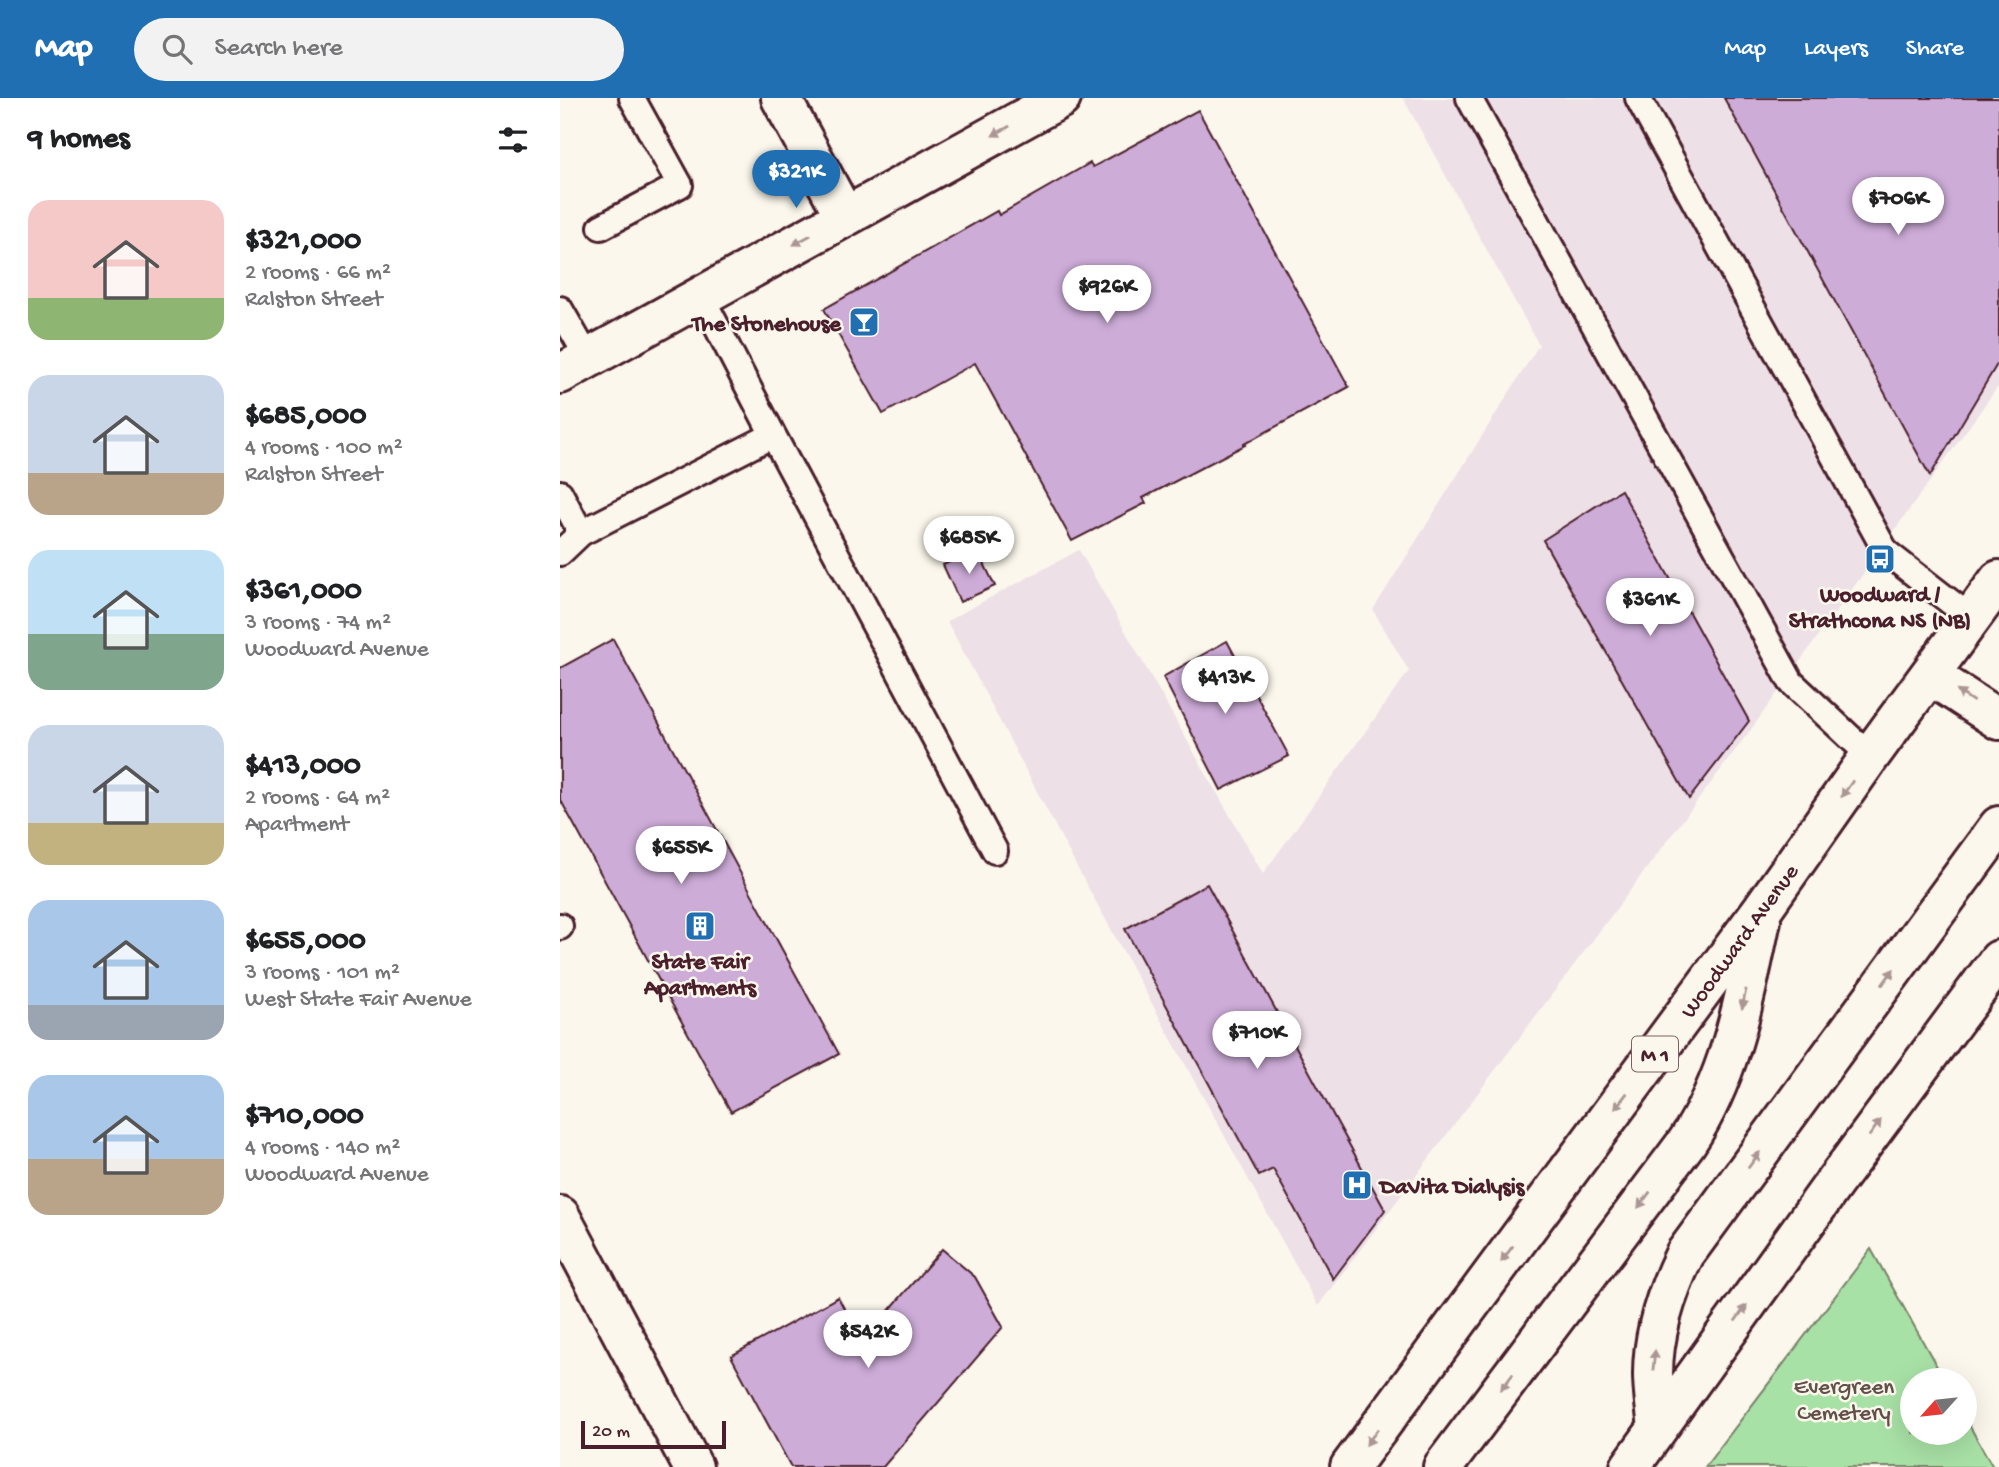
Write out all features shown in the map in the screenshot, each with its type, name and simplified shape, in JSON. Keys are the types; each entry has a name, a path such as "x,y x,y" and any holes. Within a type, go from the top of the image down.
{"main road":[{"path":"780,98 845,217"},
{"path":"574,366 1061,98"},
{"name":"Woodward Avenue","path":"1350,1467 1763,908 1999,580"},
{"path":"1930,675 1999,720"},
{"path":"1658,1428 1653,1375 1656,1345 1669,1288 1685,1254 1999,826"},
{"path":"1443,1467 1705,1115 1738,1027 1763,908"},
{"path":"1630,1467 1999,960"},
{"path":"560,1216 693,1467"}],"lane":[{"path":"601,227 680,185 632,98"},
{"path":"1469,98 1791,682 1870,756"},
{"path":"1638,98 1886,552 1971,618"},
{"path":"701,296 995,851"},
{"path":"560,309 574,366"},
{"path":"560,554 581,533 773,435"},
{"path":"560,493 581,533"}],"shaded area":[{"path":"1403,98 1999,98 1999,385 1752,728 1318,1306 1078,869 947,621 1079,550 1263,874 1409,671 1373,610 1539,345"}],"green space":[{"name":"Evergreen Cemetery","path":"1871,1249 1938,1368 1900,1368 1900,1446 1978,1446 1978,1441 1993,1467 1705,1467"}],"building":[{"path":"1724,98 1999,98 1999,361 1930,476"},
{"path":"1198,110 1349,387 1143,498 1146,503 1072,541 975,363 883,414 824,309 997,211 999,215 1090,163 1093,167"},
{"path":"1621,490 1749,721 1689,799 1543,540"},
{"path":"977,549 995,586 960,602 943,565"},
{"name":"State Fair Apartments","path":"613,639 839,1054 731,1112 560,799 560,668"},
{"path":"1227,641 1289,756 1221,790 1163,677"},
{"path":"1207,884 1385,1210 1333,1279 1273,1169 1259,1176 1125,929"},
{"path":"942,1249 975,1277 1003,1327 883,1467 791,1467 731,1356 838,1297 862,1342"}],"place":[{"name":"The Stonehouse","path":"864,322"},
{"name":"Woodward / Strathcona NS (NB)","path":"1880,559"},
{"name":"State Fair Apartments","path":"700,926"},
{"name":"DaVita Dialysis","path":"1357,1185"}]}
